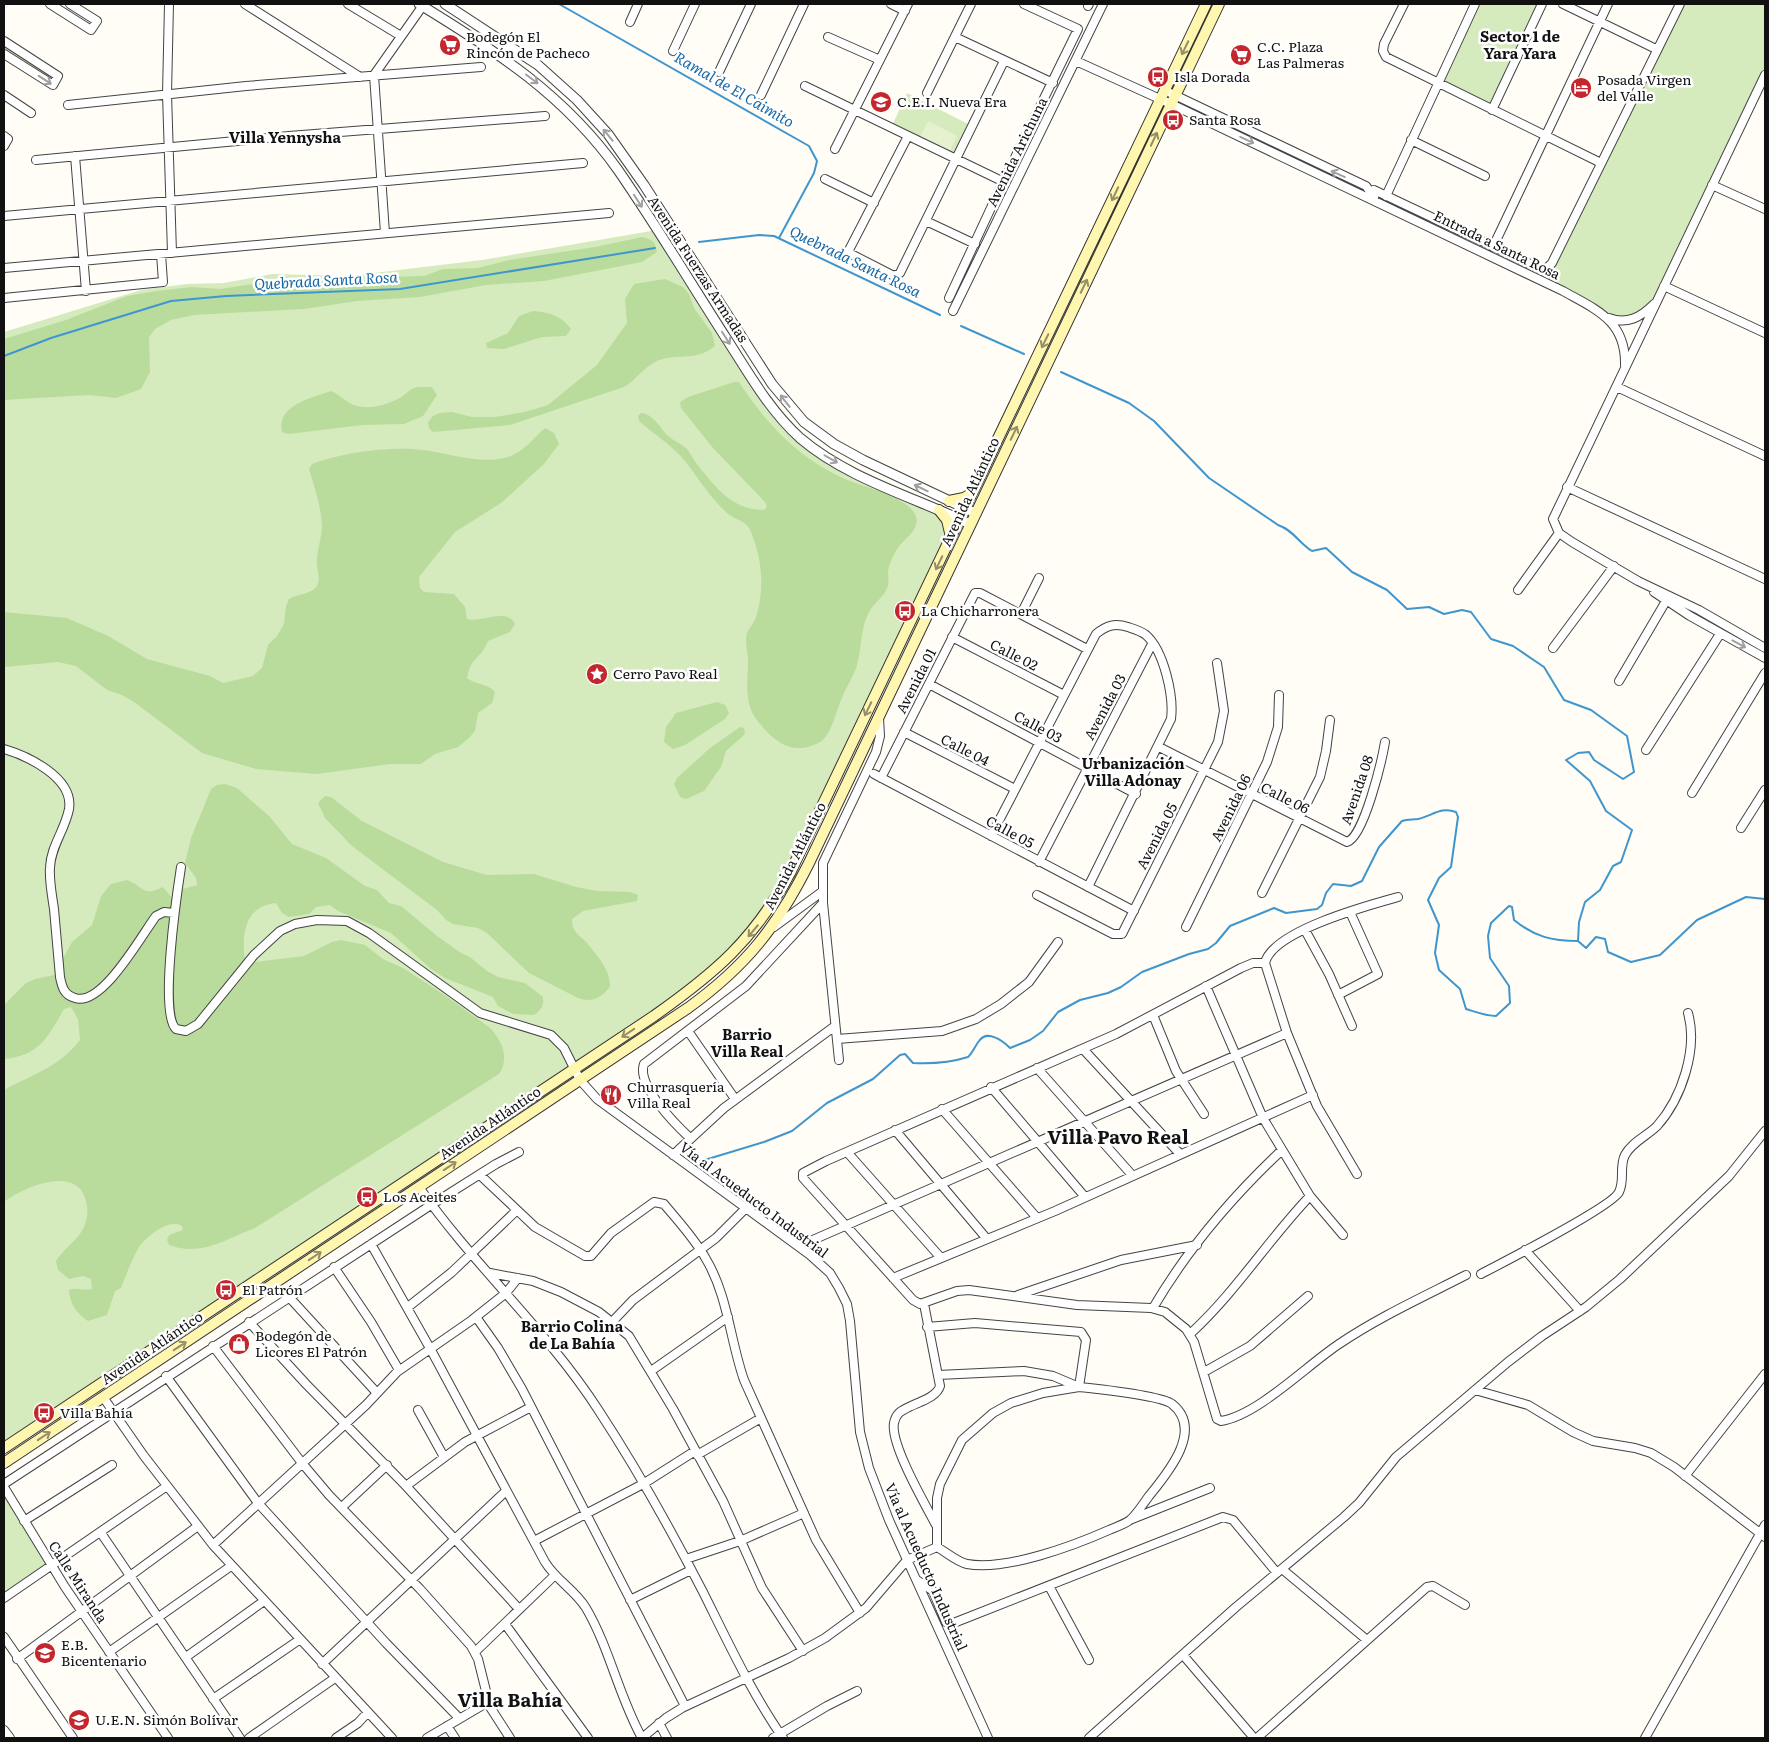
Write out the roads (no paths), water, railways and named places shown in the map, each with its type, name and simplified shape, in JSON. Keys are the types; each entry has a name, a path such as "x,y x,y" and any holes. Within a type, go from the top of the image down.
{"main road":[{"name":"Avenida Atlántico","path":"4,1448 575,1068 707,977 740,946 766,915 790,873 1206,4"},
{"name":"Avenida Atlántico","path":"4,1463 710,992 736,970 771,930 793,895 1219,4"},
{"path":"948,501 964,498 972,492"},
{"path":"939,510 947,520 951,537"}],"street":[{"path":"50,4 91,30 97,21 70,4"},
{"path":"170,4 167,94 172,253"},
{"path":"244,4 360,76"},
{"path":"348,4 401,36"},
{"path":"385,233 376,129 374,75 422,4"},
{"name":"Avenida Fuerzas Armadas","path":"422,4 537,82 585,128 617,170 762,393 791,430 838,463 970,524"},
{"name":"Avenida Fuerzas Armadas","path":"445,4 538,65 577,100 608,134 644,185 772,384 804,422 848,452 975,513"},
{"path":"630,22 638,4"},
{"path":"673,51 695,4"},
{"path":"719,72 752,4"},
{"path":"761,95 804,4"},
{"path":"835,149 906,7 891,4"},
{"path":"927,93 971,4"},
{"path":"949,298 1078,29 1024,4"},
{"name":"Avenida Arichuna","path":"954,312 1103,4"},
{"path":"1404,4 1384,44 1384,54 1389,60 1601,163"},
{"path":"1386,196 1475,4"},
{"path":"1492,110 1542,4"},
{"path":"1563,4 1656,49"},
{"path":"1493,247 1608,4"},
{"path":"1374,190 1539,268 1550,266 1680,4"},
{"path":"828,37 880,60"},
{"path":"955,37 1053,83"},
{"path":"4,41 58,76 53,85 4,54"},
{"path":"908,136 849,250 851,254 894,276 900,273 1004,61"},
{"path":"1076,62 1173,100"},
{"path":"68,105 360,76 480,67"},
{"path":"1638,580 1693,618 1762,657 1765,648 1699,610 1638,580 1558,531 1554,515 1764,80"},
{"path":"805,86 1014,187"},
{"path":"4,95 30,113"},
{"name":"Entrada a Santa Rosa","path":"1173,100 1366,186 1376,201"},
{"name":"Entrada a Santa Rosa","path":"1173,100 1317,173 1563,291 1605,316"},
{"path":"36,160 376,129 545,116"},
{"path":"4,136 8,138 4,146"},
{"path":"1411,140 1485,176"},
{"path":"75,156 86,291"},
{"path":"4,216 583,163"},
{"path":"1317,173 1321,166"},
{"path":"825,180 874,203"},
{"path":"1712,185 1765,208"},
{"path":"4,268 609,213"},
{"path":"926,221 975,244"},
{"path":"4,298 163,282 161,254"},
{"path":"1664,286 1765,333"},
{"path":"1605,316 1617,321 1628,320 1642,314 1657,300"},
{"path":"1605,316 1622,339 1625,370"},
{"path":"1617,387 1765,456"},
{"path":"1567,487 1765,580"},
{"path":"1518,590 1558,531"},
{"path":"1553,648 1614,566"},
{"path":"1039,578 1021,614 1087,650"},
{"name":"Avenida 01","path":"878,776 890,760 974,595 980,593 1021,614"},
{"path":"1619,681 1666,601"},
{"path":"1693,618 1699,610"},
{"path":"991,836 1096,634 1109,626 1117,624 1143,633 1152,644 1167,674 1172,700 1171,719 1136,794 1088,887"},
{"path":"1646,750 1720,634"},
{"name":"Calle 02","path":"952,637 1064,695"},
{"name":"Avenida 03","path":"1039,862 1152,644"},
{"name":"Avenida 05","path":"1037,894 1112,934 1120,935 1123,932 1218,742 1224,719 1224,701 1217,663"},
{"path":"1692,793 1765,673"},
{"name":"Calle 03","path":"929,684 1136,794"},
{"name":"Avenida 06","path":"1186,926 1252,795 1275,739 1279,695"},
{"path":"839,1060 822,891 823,863 876,752 880,736 879,717"},
{"path":"1262,893 1299,819 1323,765 1330,720"},
{"name":"Calle 04","path":"904,732 1015,789"},
{"name":"Avenida 08","path":"1347,842 1354,838 1372,796 1382,762 1385,742"},
{"name":"Calle 06","path":"1159,747 1347,842"},
{"path":"4,749 27,759 50,774 62,784 69,799 69,810 54,848 50,866 60,977 66,993 73,998 83,999 98,992 156,916 164,912 174,913 181,867"},
{"path":"876,752 890,760"},
{"name":"Calle 05","path":"878,776 1134,911"},
{"path":"1741,828 1765,790"},
{"path":"771,930 822,891"},
{"path":"1357,1174 1325,1121 1313,1095 1288,1033 1265,963 1266,957 1276,946 1305,930 1350,912 1398,898"},
{"path":"690,1138 674,1124 660,1107 642,1068 647,1061 734,996 759,973 823,903"},
{"path":"1338,995 1378,974 1350,912"},
{"name":"Vía al Acueducto Industrial","path":"174,913 168,1009 171,1023 180,1031 192,1028 198,1024 254,955 275,934 295,924 317,920 338,920 354,924 480,1013 551,1035 564,1048 580,1080 596,1099 799,1246 830,1273 847,1304 852,1332 862,1441 880,1497 988,1738"},
{"path":"1305,930 1352,1026"},
{"path":"837,1039 942,1031 976,1019 1016,993 1029,982 1058,942"},
{"path":"1265,963 1248,965 1153,1015 1083,1048 806,1171 802,1175 805,1182 913,1300 924,1304 961,1290 1077,1305 1153,1308 1170,1314 1190,1334 1204,1372 1218,1421 1232,1418 1268,1397 1322,1356 1362,1329 1466,1275"},
{"path":"1206,986 1263,1118 1310,1196 1343,1235"},
{"path":"1481,1274 1616,1196 1622,1182 1623,1158 1628,1151 1657,1126 1675,1097 1690,1051 1691,1029 1688,1013"},
{"path":"1153,1015 1181,1079 1204,1114"},
{"path":"673,1155 736,1099 836,1026"},
{"path":"688,1031 736,1099"},
{"path":"799,1246 1288,1033"},
{"path":"1083,1048 1180,1154"},
{"path":"1037,1068 1132,1175"},
{"path":"991,1088 1086,1197"},
{"path":"893,1278 1086,1197 1313,1095"},
{"path":"942,1109 1037,1218"},
{"path":"895,1130 987,1239"},
{"path":"1090,1738 1182,1655 1359,1503 1396,1457 1542,1336 1580,1311 1620,1279 1716,1189 1739,1165 1765,1131"},
{"path":"1153,1308 1197,1245 1245,1186 1282,1150"},
{"path":"4,1484 334,1267 519,1152"},
{"path":"847,1152 941,1258"},
{"path":"480,1175 535,1227 588,1257 621,1225 654,1202 661,1202 700,1250 712,1271 728,1317 736,1355 761,1418 825,1557 860,1613"},
{"path":"419,1187 431,1205 490,1273 586,1392 643,1484 686,1560 778,1737 857,1691"},
{"path":"1190,1334 1213,1311 1269,1242 1310,1196"},
{"path":"613,1321 633,1300 716,1238 746,1207"},
{"path":"408,1307 472,1254 516,1211"},
{"path":"371,1244 408,1307 506,1491 554,1576 585,1607 615,1671 632,1718 642,1738 659,1723 685,1706 803,1651 860,1613 883,1590 907,1560 937,1547"},
{"path":"1016,1296 1121,1260 1197,1245"},
{"path":"1525,1250 1580,1311"},
{"path":"334,1267 371,1322 399,1370"},
{"path":"490,1273 533,1280 561,1292 613,1321 629,1336 651,1371 730,1516 762,1588 803,1651"},
{"path":"213,1545 378,1393 399,1370 431,1350 476,1317 506,1293 518,1278"},
{"path":"1204,1372 1250,1346 1308,1296"},
{"path":"289,1297 378,1393"},
{"path":"924,1304 938,1375 939,1390 899,1412 894,1422 894,1435 913,1482 938,1528"},
{"path":"476,1317 505,1359 685,1706"},
{"path":"651,1371 728,1317"},
{"path":"249,1322 406,1486 519,1610"},
{"path":"928,1327 975,1323 1081,1332 1086,1340 1079,1387"},
{"path":"214,1346 302,1462 342,1508 411,1579 475,1652 488,1702 510,1738"},
{"path":"938,1375 1024,1371 1053,1376 1079,1387 1138,1394 1171,1404 1181,1418 1185,1433 1180,1450 1166,1475 1130,1520"},
{"path":"1685,1476 1765,1374"},
{"path":"166,1376 258,1503 366,1621 459,1718"},
{"path":"937,1547 937,1498 940,1484 962,1440 993,1413 1011,1403 1043,1393 1079,1387"},
{"path":"1475,1390 1528,1405 1592,1441 1634,1448 1651,1453 1685,1476 1763,1536"},
{"path":"103,1397 167,1486 213,1545 299,1640 392,1738"},
{"path":"406,1486 476,1435 530,1408"},
{"path":"418,1410 444,1457"},
{"path":"534,1541 586,1515 761,1418"},
{"path":"24,1521 112,1465"},
{"path":"342,1508 387,1466"},
{"path":"4,1598 167,1486"},
{"name":"Calle Miranda","path":"4,1487 52,1566 168,1738"},
{"path":"937,1547 965,1564 984,1565 1010,1562 1062,1548 1210,1488"},
{"path":"322,1664 506,1491"},
{"path":"686,1560 740,1541 804,1513"},
{"path":"917,1580 933,1591 948,1624 1223,1517 1233,1520 1280,1571 1367,1640"},
{"path":"1647,1738 1763,1536 1765,1524"},
{"path":"17,1659 198,1526"},
{"path":"101,1533 240,1738"},
{"path":"109,1652 231,1566"},
{"path":"630,1600 691,1570"},
{"path":"475,1652 554,1576"},
{"path":"1049,1586 1089,1660"},
{"path":"1182,1655 1256,1738 1426,1587 1433,1586 1464,1605"},
{"path":"186,1657 264,1601"},
{"path":"505,1624 588,1738"},
{"path":"4,1637 17,1659 73,1738"},
{"path":"213,1699 299,1640"},
{"path":"249,1738 335,1678"},
{"path":"427,1738 488,1702"},
{"path":"336,1738 358,1723 368,1712"},
{"path":"659,1723 667,1738"},
{"path":"447,1726 455,1738"},
{"path":"1097,1731 1104,1738"}],"waterway":[{"name":"Ramal de El Caimito","path":"559,4 809,146 817,161 814,173 779,238"},
{"name":"Quebrada Santa Rosa","path":"699,242 759,235 774,236 940,315"},
{"name":"Quebrada Santa Rosa","path":"4,356 51,338 171,301 226,296 400,289 655,248"},
{"name":"Quebrada Santa Rosa","path":"961,326 1024,354"},
{"name":"Quebrada Santa Rosa","path":"1061,372 1129,403 1154,421 1209,478 1288,530 1312,551 1326,548 1352,572 1387,590 1407,609 1429,607 1444,614 1462,610 1471,612 1491,639 1513,646 1544,667 1564,700 1591,710 1627,736 1634,772 1623,779 1594,760 1589,752 1578,753 1566,760 1590,781 1606,811 1632,830 1621,862 1613,866 1600,890 1585,902 1579,922 1578,941 1586,948 1596,937 1605,939 1608,952 1631,962 1660,955 1697,920 1746,897 1765,899"},
{"path":"698,1162 764,1142 792,1131 827,1103 873,1079 900,1055 905,1054 913,1063 954,1061 968,1057 979,1041 986,1036 995,1037 1010,1048 1030,1040 1043,1031 1058,1012 1080,1000 1108,993 1121,987 1142,972 1189,954 1208,949 1216,943 1230,926 1274,908 1286,913 1317,909 1322,905 1326,893 1333,884 1351,886 1362,881 1379,847 1402,821 1418,819 1441,811 1451,810 1456,812 1458,817 1451,867 1439,878 1428,900 1439,925 1435,953 1439,970 1460,989 1466,1009 1485,1015 1496,1016 1510,1003 1509,986 1490,958 1488,936 1491,923 1509,906 1512,907 1514,920 1529,930 1552,939 1578,941"}],"place":[{"name":"Bodegón El Rincón de Pacheco","path":"450,45"},
{"name":"C.C. Plaza Las Palmeras","path":"1241,55"},
{"name":"Isla Dorada","path":"1158,77"},
{"name":"Posada Virgen del Valle","path":"1581,88"},
{"name":"C.E.I. Nueva Era","path":"881,102"},
{"name":"Santa Rosa","path":"1173,120"},
{"name":"La Chicharronera","path":"905,611"},
{"name":"Cerro Pavo Real","path":"597,674"},
{"name":"Churrasquería Villa Real","path":"611,1095"},
{"name":"Los Aceites","path":"367,1197"},
{"name":"El Patrón","path":"226,1290"},
{"name":"Bodegón de Licores El Patrón","path":"239,1344"},
{"name":"Villa Bahía","path":"44,1413"},
{"name":"E.B. Bicentenario","path":"45,1653"},
{"name":"U.E.N. Simón Bolívar","path":"79,1720"}],"district":[{"name":"Sector 1 de Yara Yara","path":"1520,46"},
{"name":"Villa Yennysha","path":"285,138"},
{"name":"Urbanización Villa Adonay","path":"1133,772"},
{"name":"Barrio Villa Real","path":"747,1044"},
{"name":"Villa Pavo Real","path":"1118,1137"},
{"name":"Barrio Colina de La Bahía","path":"572,1336"},
{"name":"Villa Bahía","path":"510,1700"}]}
